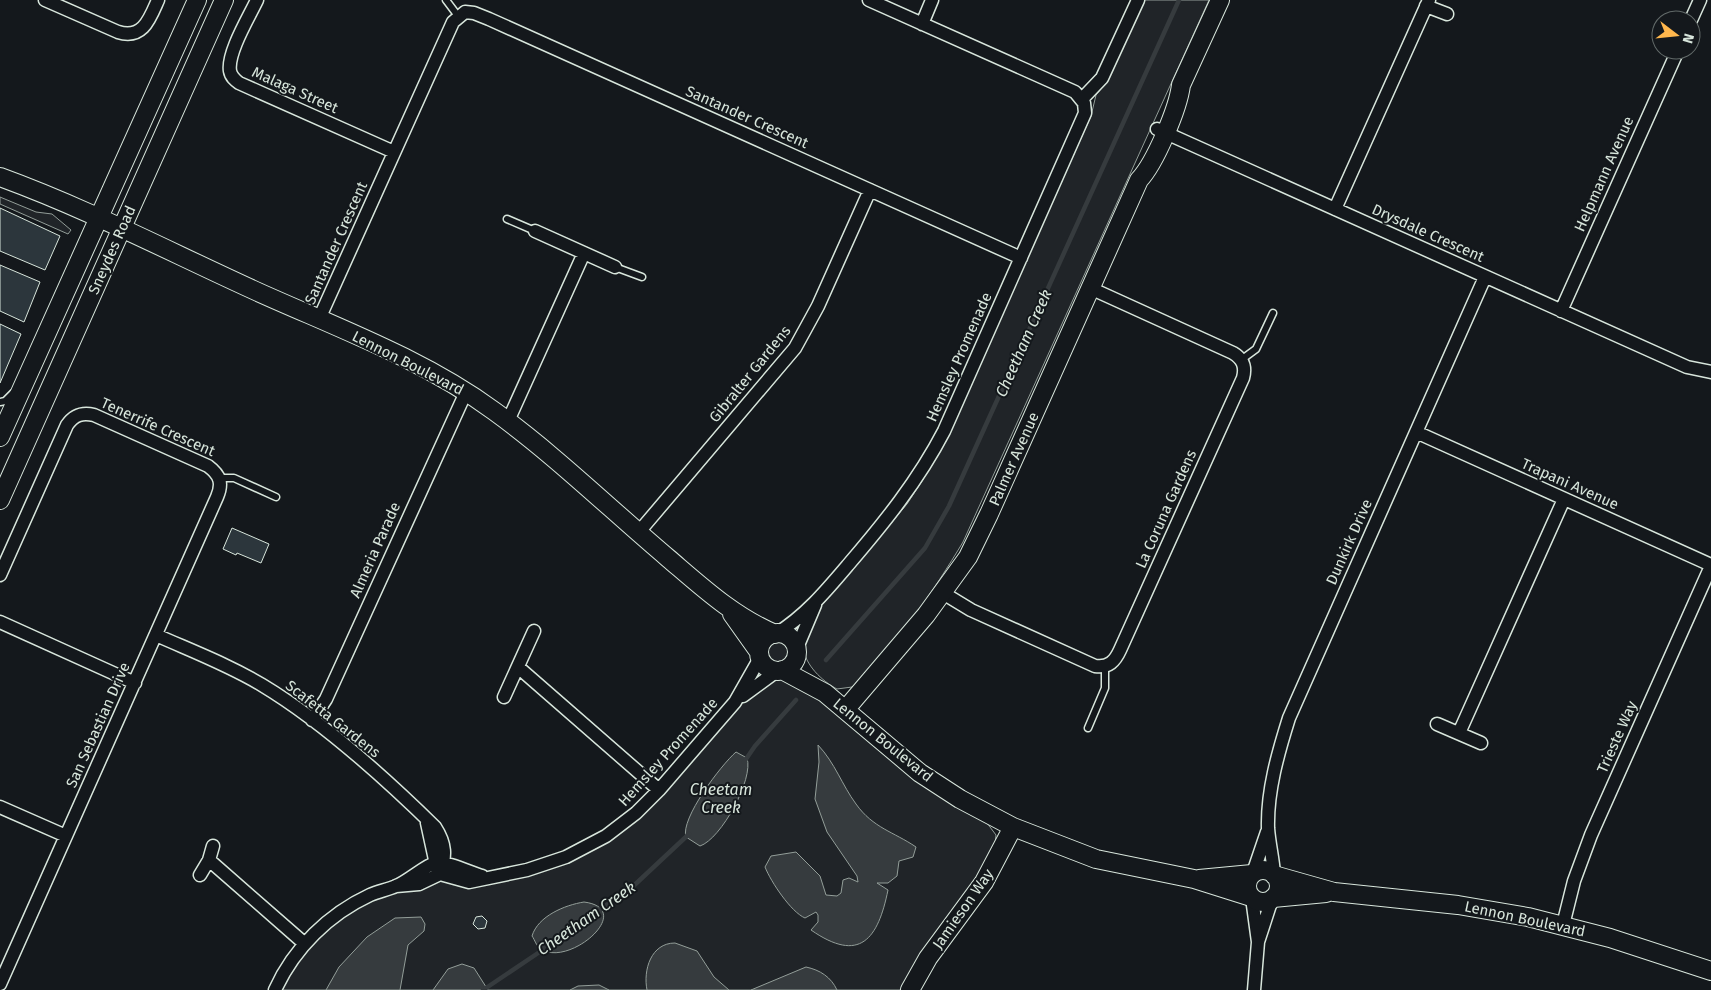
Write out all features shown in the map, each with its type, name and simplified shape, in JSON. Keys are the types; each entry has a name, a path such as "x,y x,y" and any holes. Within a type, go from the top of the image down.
{"street":[{"path":"45,0 118,32 130,35 144,29 158,0"},
{"name":"Sneydes Road","path":"0,437 196,0"},
{"name":"Sneydes Road","path":"0,500 224,0"},
{"name":"Malaga Street","path":"256,0 230,58 232,77 239,83 394,152"},
{"path":"870,0 1075,92 1082,99 1102,78 1138,0"},
{"path":"922,24 932,0"},
{"name":"Palmer Avenue","path":"845,710 943,593 979,536 1139,180 1138,170 1160,131 1171,96 1181,85 1220,0"},
{"path":"1335,209 1428,3 1447,14"},
{"name":"Santander Crescent","path":"319,320 453,22 458,16 470,12 1021,258"},
{"name":"Helpmann Avenue","path":"1561,311 1674,60"},
{"name":"Hemsley Promenade","path":"775,634 816,603 869,541 918,478 944,431 1084,119 1085,108 1082,99"},
{"name":"Drysdale Crescent","path":"1160,131 1687,367 1711,372"},
{"name":"Lennon Boulevard","path":"0,177 43,192 411,361 466,392 508,421 729,610 775,634"},
{"name":"Gibralter Gardens","path":"638,533 795,348 818,306 870,190"},
{"path":"535,231 615,267"},
{"path":"508,421 584,253"},
{"name":"Dunkirk Drive","path":"1253,873 1268,828 1274,776 1289,718 1485,277"},
{"path":"1090,288 1233,353 1241,360"},
{"name":"La Coruna Gardens","path":"1105,666 1114,660 1120,650 1240,384 1244,371 1241,360"},
{"name":"Drysdale Crescent","path":"1687,367 1696,375 1711,380"},
{"name":"Almeria Parade","path":"312,720 326,699 466,392"},
{"name":"Tenerrife Crescent","path":"0,575 67,425 76,416 87,413 94,415 208,466 220,478"},
{"name":"Trapani Avenue","path":"1416,432 1711,565"},
{"name":"San Sebastian Drive","path":"0,984 220,491 220,478"},
{"path":"1459,733 1564,499"},
{"name":"Trieste Way","path":"1563,925 1574,881 1590,835 1711,565"},
{"path":"943,593 971,610 1088,663 1105,666"},
{"name":"Hemsley Promenade","path":"796,651 816,603"},
{"name":"Lennon Boulevard","path":"729,610 760,655"},
{"path":"0,622 135,683"},
{"path":"504,697 534,631"},
{"path":"775,634 790,638 796,651 793,663 780,671 765,666 760,655 763,641 775,634"},
{"name":"Scafetta Gardens","path":"156,635 244,675 277,695 312,720 425,818 439,834 445,848 440,867"},
{"name":"Lennon Boulevard","path":"796,651 825,692 920,773 960,799 1013,827 1096,858 1194,880 1251,897"},
{"name":"Hemsley Promenade","path":"440,867 469,882 544,866 588,846 620,826 659,790 735,702 760,655"},
{"path":"518,667 659,790"},
{"name":"Lennon Boulevard","path":"780,671 825,692"},
{"name":"Hemsley Promenade","path":"735,702 780,671"},
{"path":"1437,724 1481,743"},
{"path":"0,807 66,836"},
{"name":"Jamieson Way","path":"913,989 928,958 984,882 1013,827"},
{"name":"Dunkirk Drive","path":"1268,828 1274,874"},
{"path":"200,875 209,860 213,846"},
{"path":"209,860 305,944"},
{"path":"275,990 286,970 305,944 332,918 372,894 396,886 419,884 440,867"},
{"path":"1254,990 1258,942 1272,899 1279,887 1274,874 1264,870 1253,873 1246,886 1251,897 1258,942"},
{"name":"Lennon Boulevard","path":"1194,880 1253,873"},
{"name":"Lennon Boulevard","path":"1274,874 1334,892 1458,905 1563,925 1711,970"},
{"name":"Lennon Boulevard","path":"1272,899 1334,892"},
{"path":"1251,897 1260,902 1272,899"}],"lane":[{"path":"446,0 458,16"},
{"path":"507,219 535,231"},
{"path":"615,267 642,277"},
{"path":"1241,360 1256,349 1273,313"},
{"path":"0,402 5,401 27,378"},
{"name":"Tenerrife Crescent","path":"220,478 234,478 276,497"},
{"path":"1088,728 1104,688 1105,666"}],"shaded area":[{"path":"1144,0 1209,0 963,542 912,619 883,656 852,687 837,689 815,672 804,654 803,647 817,611 907,504 949,433 1091,116 1096,95 1108,80"},
{"path":"0,197 36,212 52,214 71,230 68,234 0,204"},
{"path":"778,642 785,645 788,652 785,659 778,662 771,659 768,652 771,645"},
{"path":"779,678 818,698 893,761 932,790 987,823 996,835 995,845 978,876 911,970 900,990 281,990 311,945 333,924 373,899 435,879 460,885 596,848 747,698"}],"water":[{"path":"818,745 829,759 851,797 869,819 916,847 913,857 899,861 897,876 888,883 877,883 888,890 879,922 864,941 854,945 842,945 828,940 811,930 818,922 816,912 805,918 794,910 777,888 765,867 771,856 796,852 820,876 826,895 837,896 841,893 843,880 849,878 858,882 857,876 827,832 815,799 819,762"},
{"name":"Cheetam Creek","path":"736,752 747,758 746,780 726,821 708,841 700,846 686,837 689,818 712,780"},
{"path":"584,902 599,907 604,915 601,925 593,935 567,951 553,953 539,948 532,936 540,923 546,917 561,909"},
{"path":"421,917 425,924 424,931 408,945 400,990 326,990 339,967 367,937 395,918"},
{"path":"675,943 697,951 714,977 729,990 647,990 646,974 650,959 660,948 667,944"},
{"path":"462,964 474,968 488,990 433,990 448,969"},
{"path":"806,967 824,975 832,981 837,990 751,990"},
{"path":"599,985 609,990 570,990 578,986"}],"building":[{"path":"0,208 60,236 45,270 0,251"},
{"path":"0,265 40,282 24,322 0,311"},
{"path":"0,324 21,334 0,383"},
{"path":"232,528 269,544 261,563 223,549"},
{"path":"482,916 487,921 485,928 478,929 473,924 476,917"}],"waterway":[{"name":"Cheetham Creek","path":"826,660 925,548 949,506 1179,0"},
{"name":"Cheetham Creek","path":"744,762 755,746 796,700"},
{"name":"Cheetham Creek","path":"596,912 627,892 689,834"},
{"name":"Cheetham Creek","path":"483,990 547,947"}]}
